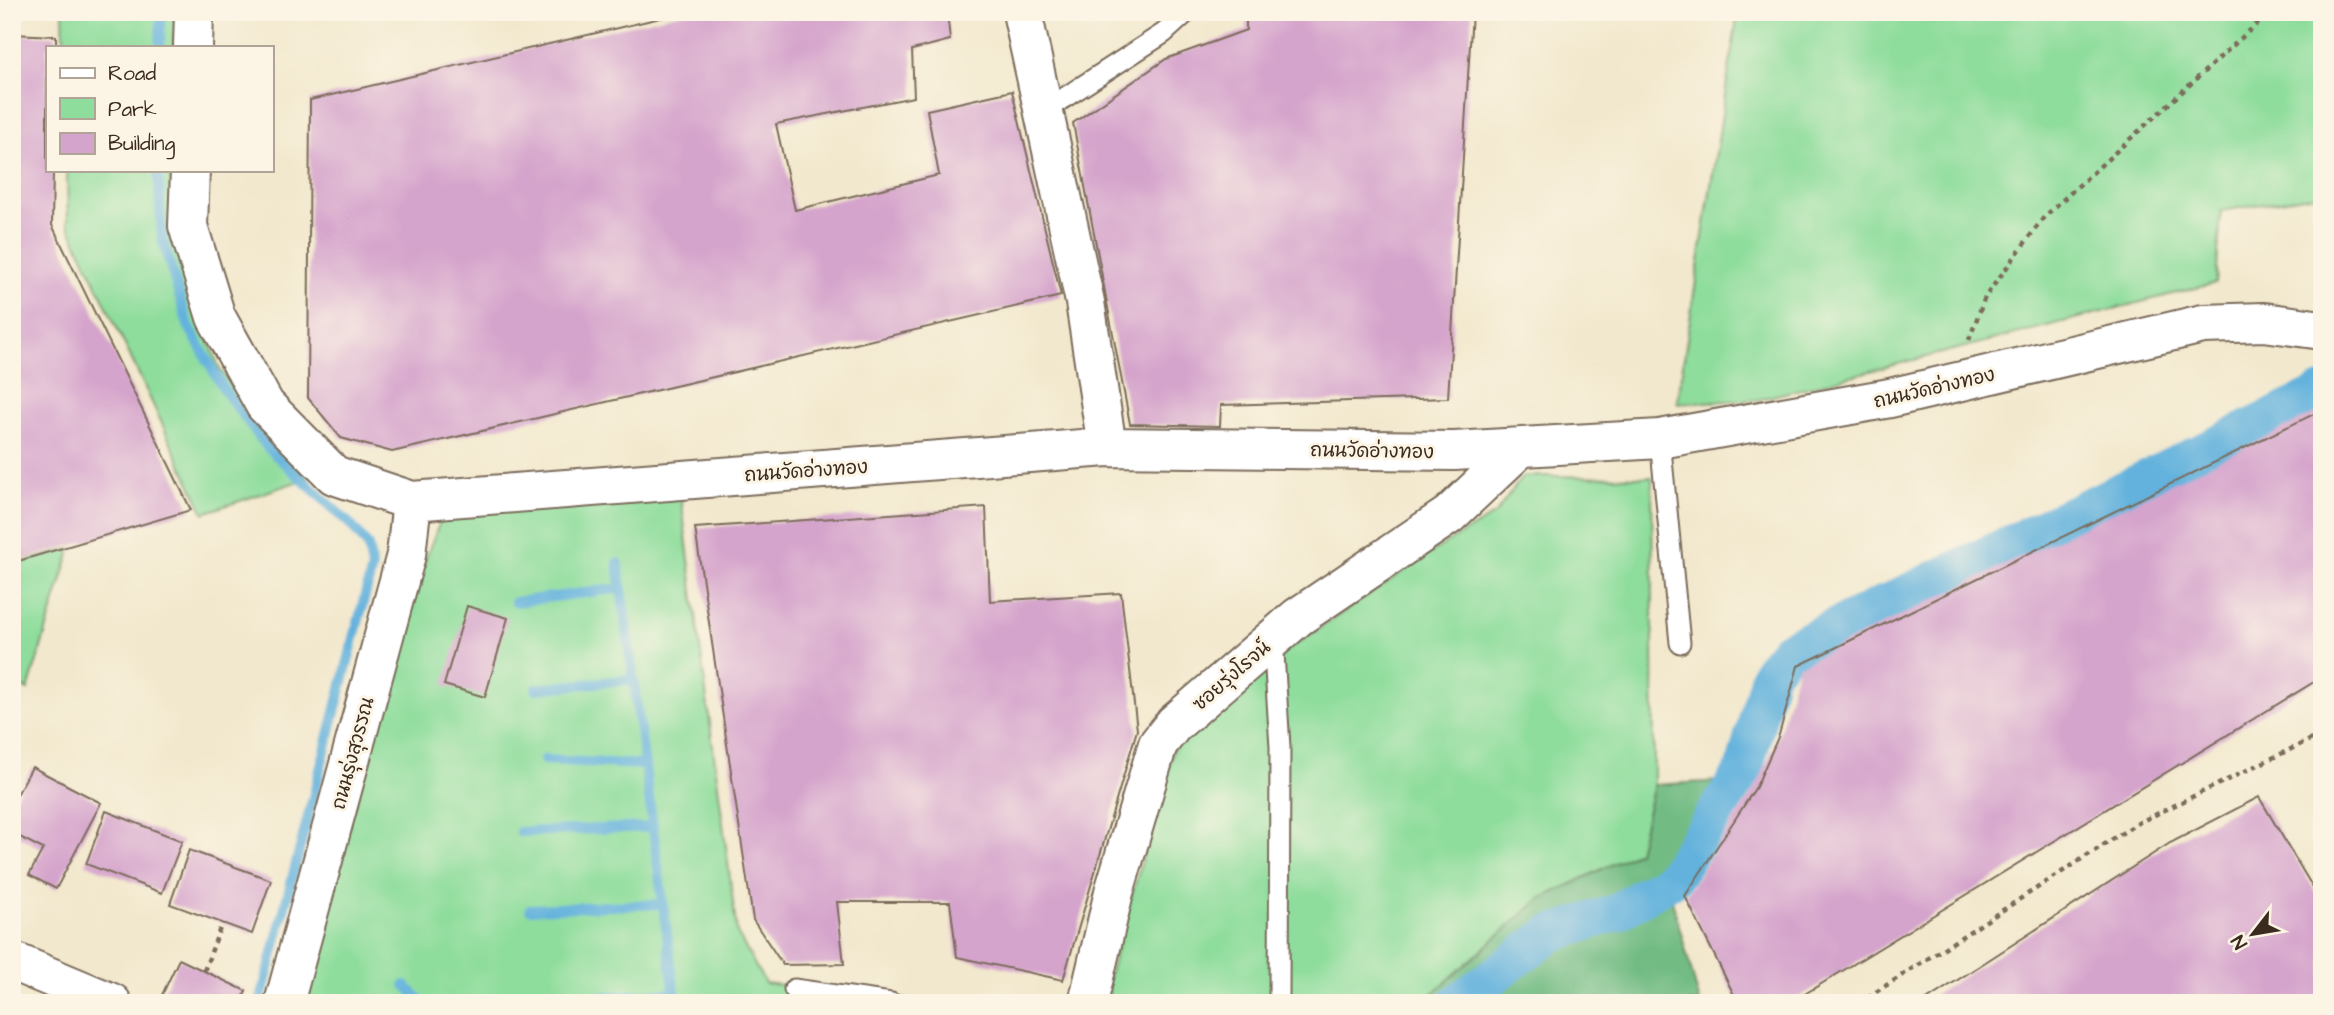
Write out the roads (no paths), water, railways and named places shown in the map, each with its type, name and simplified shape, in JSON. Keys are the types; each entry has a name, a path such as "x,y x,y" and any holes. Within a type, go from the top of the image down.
{"street":[{"path":"193,46 194,12"},
{"path":"1022,12 1086,302 1107,447"},
{"path":"190,172 188,226 216,317 265,405 334,475 412,501"},
{"name":"ถนนวัดอ่างทอง","path":"412,501 1107,447 1454,452 1660,439 1890,398 2203,324 2264,322 2322,330"},
{"name":"ซอยรุ่งโรจน์","path":"1088,1003 1114,892 1158,744 1174,724 1298,617 1449,515 1520,448"},
{"name":"ถนนรุ่งสุวรรณ","path":"284,1003 406,555 412,501"},
{"path":"12,961 112,1003"}],"lane":[{"path":"1044,111 1164,33 1187,12"},
{"path":"1660,439 1680,643"},
{"path":"1273,638 1280,747 1279,1003"},
{"path":"794,989 891,1003"}],"waterway":[{"path":"160,46 161,12"},
{"path":"158,172 162,238 188,325 224,390 267,447 351,525 368,546 372,568 260,1003"},
{"path":"1457,1003 1550,934 1615,913 1672,879 1744,770 1770,672 1788,650 2322,393"},
{"path":"618,563 676,1003"},
{"path":"515,602 622,588"},
{"path":"536,689 633,679"},
{"path":"544,760 645,765"},
{"path":"520,832 653,827"},
{"path":"530,909 663,904"},
{"path":"405,985 423,1003"},
{"path":"486,1003 675,993"}]}
